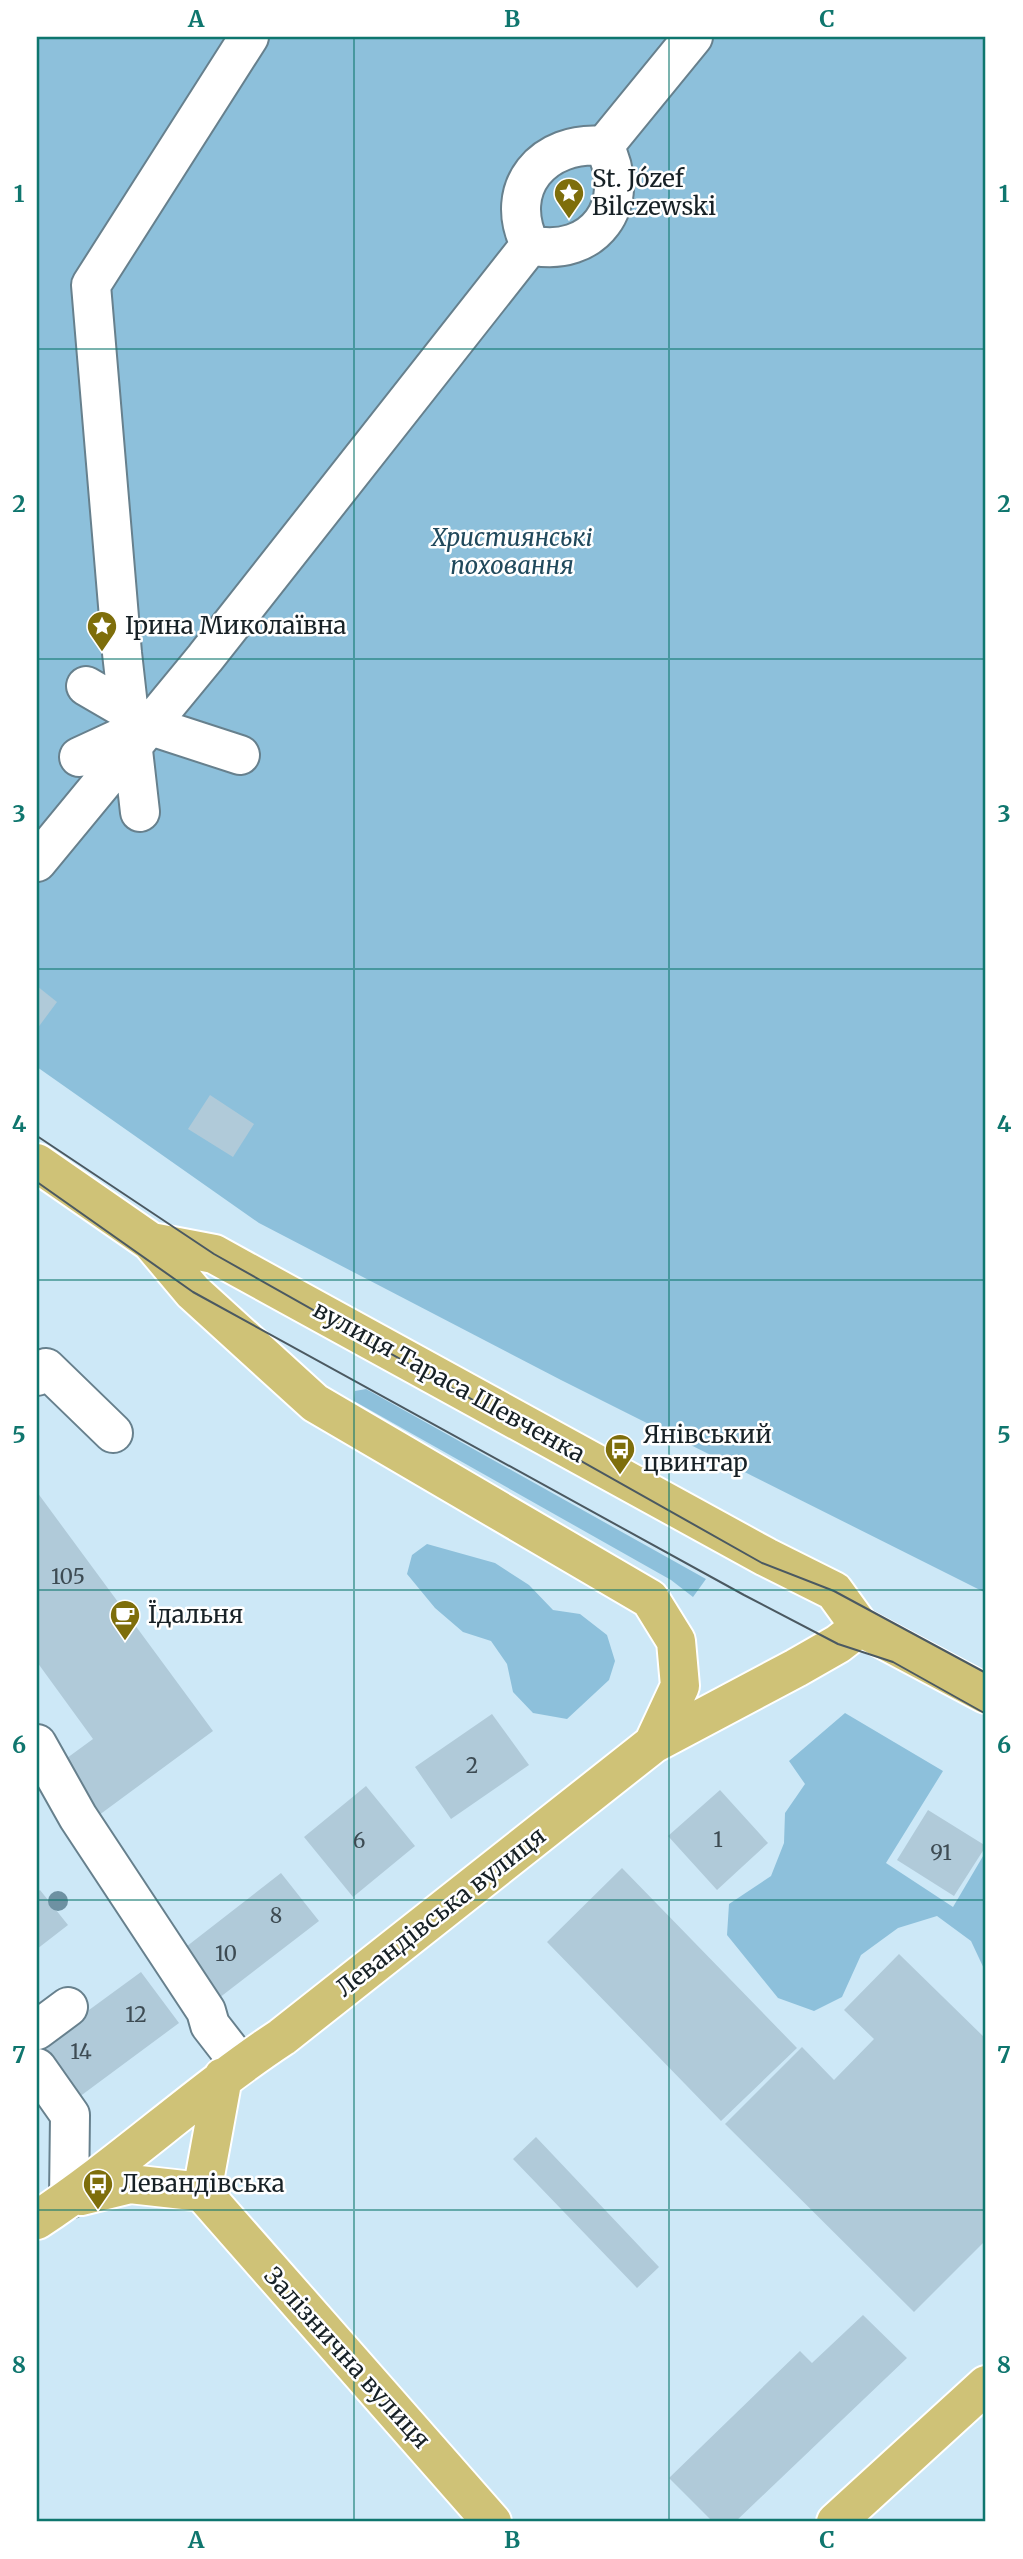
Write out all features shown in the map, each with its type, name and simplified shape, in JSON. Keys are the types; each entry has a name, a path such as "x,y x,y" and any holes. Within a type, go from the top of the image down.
{"main road":[{"name":"вулиця Тараса Шевченка","path":"37,1163 151,1242 192,1292 315,1403 650,1599 676,1641 680,1686 653,1744"},
{"name":"вулиця Тараса Шевченка","path":"151,1242 214,1254 766,1557 834,1591 860,1627 986,1694"},
{"name":"Левандівська вулиця","path":"37,2220 68,2199 232,2071 282,2037 653,1744 796,1668 838,1644 860,1627"},
{"path":"68,2199 130,2184 202,2192 232,2071"},
{"name":"Залізнична вулиця","path":"202,2192 492,2522"},
{"path":"836,2522 986,2385"}],"street":[{"path":"139,812 135,729 91,285 249,37"},
{"path":"604,146 693,37"},
{"path":"578,145 604,146 614,171 615,185 610,211 603,222 583,240 570,245 543,248 530,245 524,234 521,208 527,183 534,172 553,154 565,148 578,145"},
{"path":"37,862 135,729 530,245"},
{"path":"86,686 135,729 240,755"},
{"path":"79,757 135,729"},
{"path":"37,1376 46,1368 113,1433"},
{"path":"37,1744 78,1817 206,2011 232,2071"},
{"path":"37,2030 68,2007"},
{"path":"37,2068 70,2115 68,2199"}],"green space":[{"name":"Християнські поховання","path":"37,37 986,37 986,1593 561,1380 259,1223 37,1067"},
{"path":"366,1389 706,1579 693,1597 671,1580 354,1401 355,1391"},
{"path":"427,1544 495,1563 529,1585 553,1610 580,1614 607,1635 615,1661 609,1680 567,1719 533,1713 513,1692 507,1664 491,1641 463,1632 435,1608 407,1574 412,1555"},
{"path":"845,1713 943,1771 886,1863 953,1907 986,1851 986,1973 971,1941 937,1916 898,1928 861,1955 842,1997 814,2011 778,1998 727,1935 729,1904 771,1876 784,1843 785,1813 805,1784 789,1761"}],"building":[{"path":"37,986 57,1002 37,1029"},
{"path":"210,1095 254,1124 233,1157 188,1129"},
{"path":"37,1492 213,1731 91,1821 52,1769 93,1739 37,1662"},
{"path":"492,1714 529,1765 451,1819 415,1767"},
{"path":"366,1786 415,1846 353,1897 304,1837"},
{"path":"720,1790 768,1843 717,1890 668,1836"},
{"path":"928,1810 986,1846 954,1896 897,1860"},
{"path":"622,1868 797,2048 721,2121 547,1942"},
{"path":"281,1873 319,1921 219,1998 182,1950"},
{"path":"40,1890 68,1925 37,1949 37,1892"},
{"path":"899,1954 986,2039 986,2240 914,2312 725,2124 802,2047 834,2080 874,2039 844,2010"},
{"path":"141,1972 179,2023 71,2103 37,2056 37,2048"},
{"path":"536,2137 659,2267 637,2288 513,2159"},
{"path":"863,2315 907,2358 735,2522 713,2522 669,2478 800,2351 812,2363"}],"tram line":[{"path":"37,1136 214,1254 762,1563 834,1591 986,1673"},
{"path":"37,1182 193,1292 744,1595 838,1644 893,1662 986,1714"}],"place":[{"name":"St. Józef Bilczewski","path":"569,220"},
{"name":"Ірина Миколаївна","path":"102,653"},
{"name":"Янівський цвинтар","path":"620,1476"},
{"name":"Їдальня","path":"125,1642"},
{"name":"Левандівська","path":"98,2211"}]}
